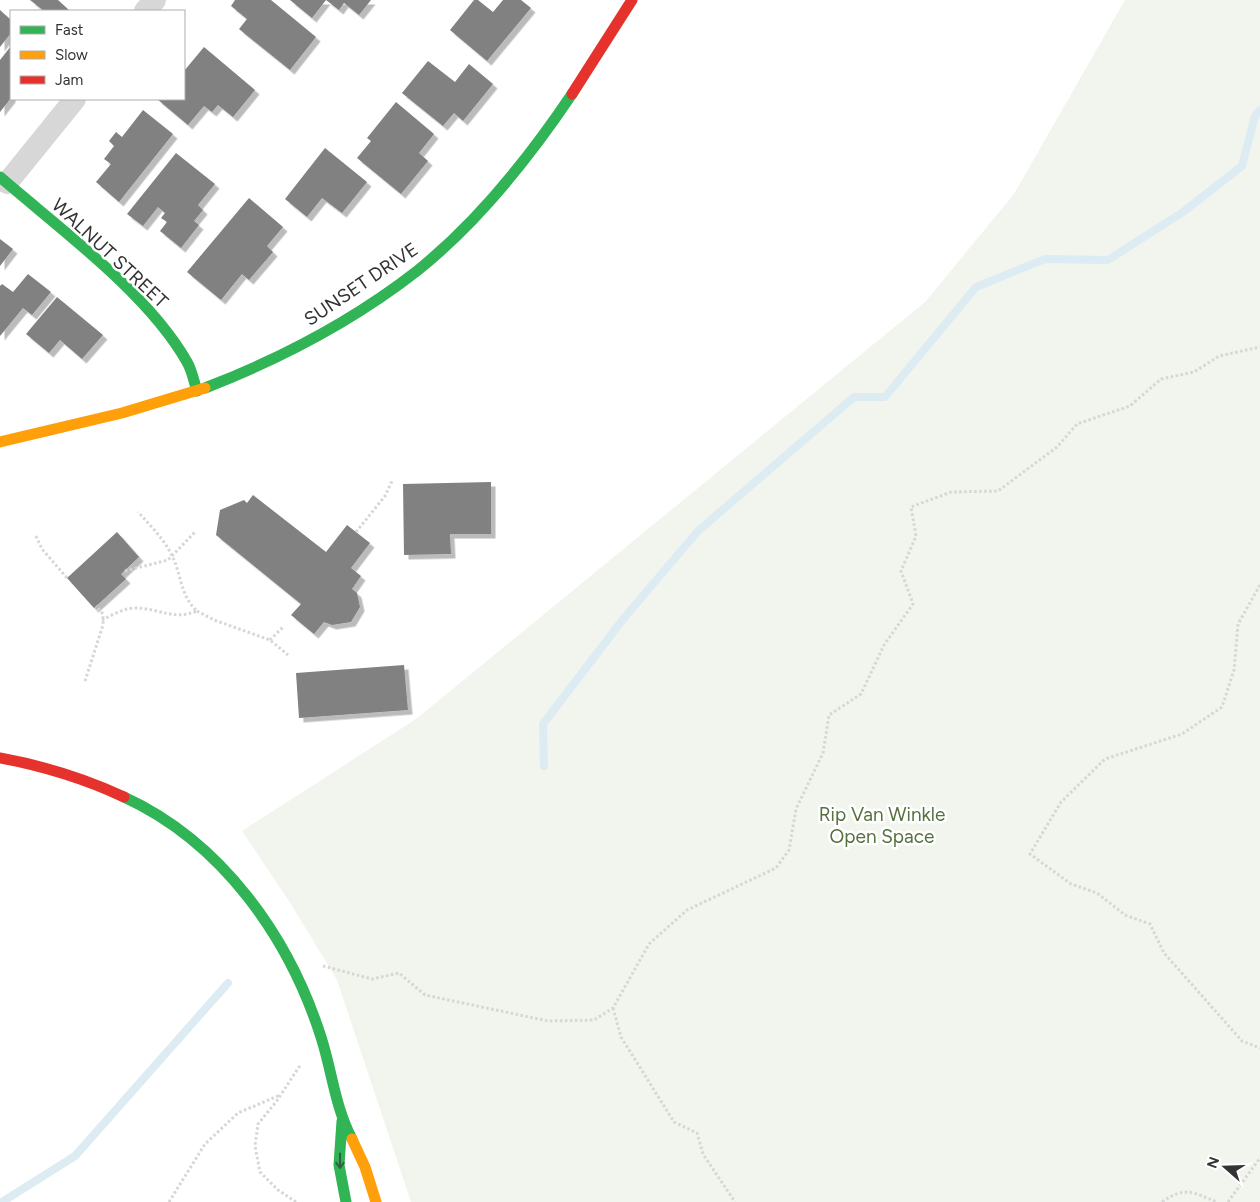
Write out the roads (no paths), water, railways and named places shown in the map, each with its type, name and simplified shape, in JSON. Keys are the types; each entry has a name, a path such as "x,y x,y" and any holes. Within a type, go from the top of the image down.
{"main road":[{"name":"SUNSET DRIVE","path":"0,442 143,408 197,391 322,333 355,314 438,253 475,216 522,163 604,46 632,0"},
{"name":"WALNUT STREET","path":"4,180 122,283 157,320 188,362 197,391"},
{"path":"0,758 71,774 132,800 167,822 204,850 257,907 288,957 321,1038 342,1119 361,1158 376,1202"},
{"path":"342,1119 339,1165 346,1202"}],"street":[{"path":"147,10 155,0"},
{"path":"4,180 74,100"}],"waterway":[{"path":"544,766 543,724 624,618 698,531 854,397 885,397 976,287 1045,259 1108,260 1183,212 1242,166 1255,116 1260,110"},
{"path":"2,1202 75,1156 228,983"}],"park label":[{"name":"Rip Van Winkle Open Space","path":"882,825"}]}
